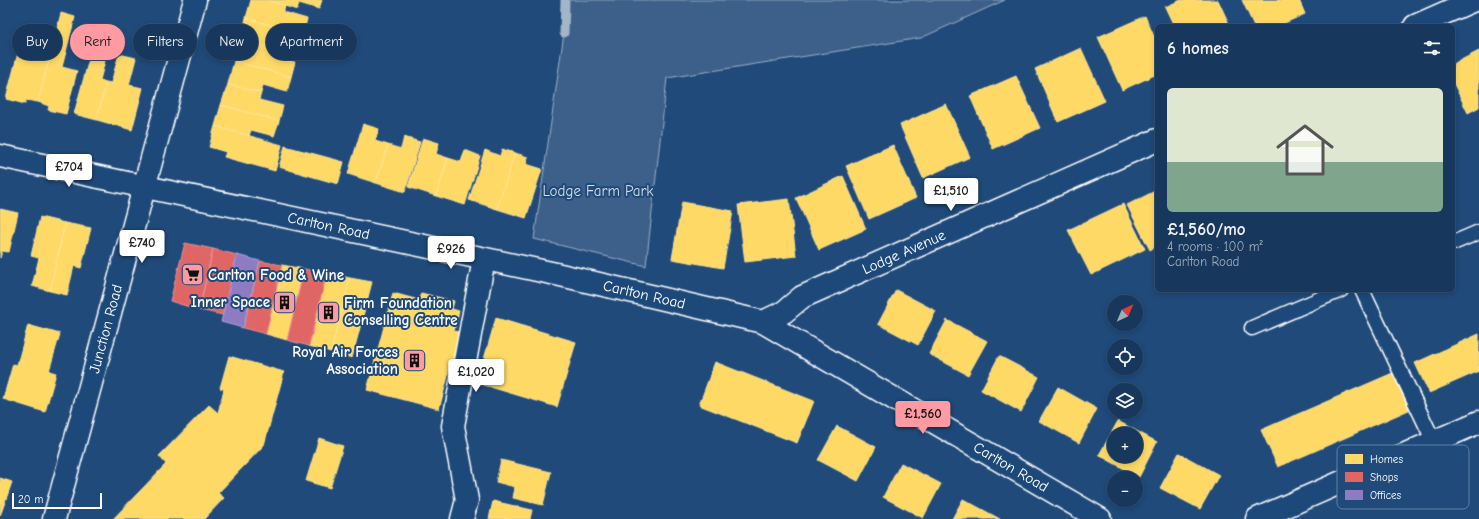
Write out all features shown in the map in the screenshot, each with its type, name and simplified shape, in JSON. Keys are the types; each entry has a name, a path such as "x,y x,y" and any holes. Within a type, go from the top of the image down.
{"street":[{"name":"Junction Road","path":"54,519 195,0"},
{"path":"1420,24 1474,0"},
{"name":"Lodge Avenue","path":"763,322 784,312 802,297 1155,141"},
{"name":"Carlton Road","path":"0,156 636,292 763,322 1100,519"},
{"path":"462,519 467,500 453,426 484,259"},
{"path":"1427,445 1479,422"},
{"path":"1257,519 1337,484"}],"lane":[{"path":"1455,242 1479,232"},
{"path":"1252,328 1336,292"},
{"path":"1363,292 1434,442"}],"green space":[{"name":"Lodge Farm Park","path":"563,0 1005,0 921,38 667,78 646,266 534,239 564,33"}],"building: Homes":[{"path":"251,0 267,0 285,6 283,12 307,19 306,24 267,24 246,18"},
{"path":"267,0 322,0 319,9 299,3 297,10"},
{"path":"1181,0 1218,0 1229,24 1173,24 1165,7"},
{"path":"1242,0 1299,0 1305,14 1282,24 1253,24"},
{"path":"61,13 75,17 73,24 70,24 70,36 62,67 77,71 66,114 48,110 49,106 38,102 49,60 62,60 62,24 58,24"},
{"path":"1145,16 1155,38 1155,75 1122,90 1098,37"},
{"path":"246,18 267,24 266,24 266,47 258,45 258,24 244,24"},
{"path":"258,45 266,47 266,60 287,60 295,62 291,77 234,61 258,60"},
{"path":"1081,48 1105,101 1058,122 1035,69"},
{"path":"1479,51 1479,107 1468,113 1455,86 1455,63"},
{"path":"125,55 133,57 133,60 135,60 129,85 143,88 132,130 97,120 106,82 111,83 117,60 125,60"},
{"path":"16,60 49,60 38,102 26,100 25,104 6,99"},
{"path":"89,60 105,60 100,80 106,82 97,120 74,114"},
{"path":"234,61 291,77 287,92 263,85 261,93 228,84"},
{"path":"1016,76 1040,128 993,149 970,96"},
{"path":"228,84 261,93 259,100 283,106 279,121 221,105"},
{"path":"946,104 970,157 923,178 900,125"},
{"path":"221,105 279,121 274,136 251,130 249,136 215,126"},
{"path":"363,124 379,129 375,141 388,145 376,183 348,174"},
{"path":"215,126 282,145 275,171 224,157 226,152 209,147"},
{"path":"404,137 420,142 405,192 376,183 388,145 401,149"},
{"path":"423,138 439,143 436,154 448,158 436,196 408,187"},
{"path":"893,145 916,198 869,219 846,166"},
{"path":"285,146 344,162 338,184 279,167"},
{"path":"502,149 515,153 497,209 469,200 485,150 500,156"},
{"path":"465,150 480,156 465,205 436,196 448,158 461,162"},
{"path":"515,153 528,157 526,164 542,169 526,218 497,209"},
{"path":"843,176 866,229 819,250 796,198"},
{"path":"1155,191 1155,247 1150,250 1127,205"},
{"path":"789,199 796,256 745,262 738,205"},
{"path":"682,202 733,211 723,268 672,259"},
{"path":"1123,204 1145,249 1091,275 1068,230"},
{"path":"0,209 18,213 9,252 2,251 0,258"},
{"path":"40,217 65,223 50,291 32,286 39,258 31,256"},
{"path":"65,223 91,228 81,268 74,266 67,295 50,291"},
{"name":"Inner Space","path":"282,265 304,269 287,340 266,334"},
{"name":"Firm Foundation Conselling Centre","path":"327,273 350,278 331,352 309,346"},
{"path":"350,278 372,282 352,358 331,352"},
{"path":"896,290 936,311 918,345 878,324"},
{"name":"Royal Air Forces Association","path":"393,293 419,300 421,293 454,301 452,309 459,311 454,331 460,332 439,409 367,390"},
{"path":"496,318 576,342 557,407 477,383"},
{"path":"947,320 987,341 968,375 929,354"},
{"path":"28,325 60,334 49,371 56,373 45,412 3,399 13,364 17,365"},
{"path":"1479,334 1479,371 1429,393 1415,363"},
{"path":"229,356 284,372 264,445 218,493 224,498 204,519 113,519 166,464 159,456 209,405 218,413 224,389 220,388"},
{"path":"999,356 1039,377 1021,412 981,390"},
{"path":"715,362 814,401 797,443 699,405"},
{"path":"1395,372 1411,409 1278,467 1261,430"},
{"path":"1058,387 1097,409 1079,443 1039,421"},
{"path":"1118,421 1129,427 1115,427"},
{"path":"837,426 876,447 858,481 818,460"},
{"path":"1143,434 1157,442 1142,471 1128,471 1114,463 1143,463"},
{"path":"319,438 343,446 330,488 306,481"},
{"path":"1107,441 1107,459 1099,455"},
{"path":"1179,453 1219,475 1200,509 1160,488"},
{"path":"501,460 551,472 543,505 513,498 515,487 496,482"},
{"path":"901,463 941,484 923,518 883,497"},
{"path":"0,478 12,482 0,516"},
{"path":"963,499 1000,519 952,519"},
{"path":"493,501 532,510 530,519 489,519"}],"building: Shops":[{"name":"Carlton Food & Wine","path":"185,243 213,249 199,310 170,301"},
{"path":"213,249 237,255 223,315 199,310"},
{"path":"260,261 282,265 266,334 243,328"},
{"path":"304,269 327,273 309,346 287,340"}],"building: Offices":[{"path":"237,255 260,261 243,328 221,322"}],"waterway":[{"path":"564,33 565,0"}],"place":[{"name":"Carlton Food & Wine","path":"192,275"},
{"name":"Inner Space","path":"285,302"},
{"name":"Firm Foundation Conselling Centre","path":"329,312"},
{"name":"Royal Air Forces Association","path":"414,361"}]}
